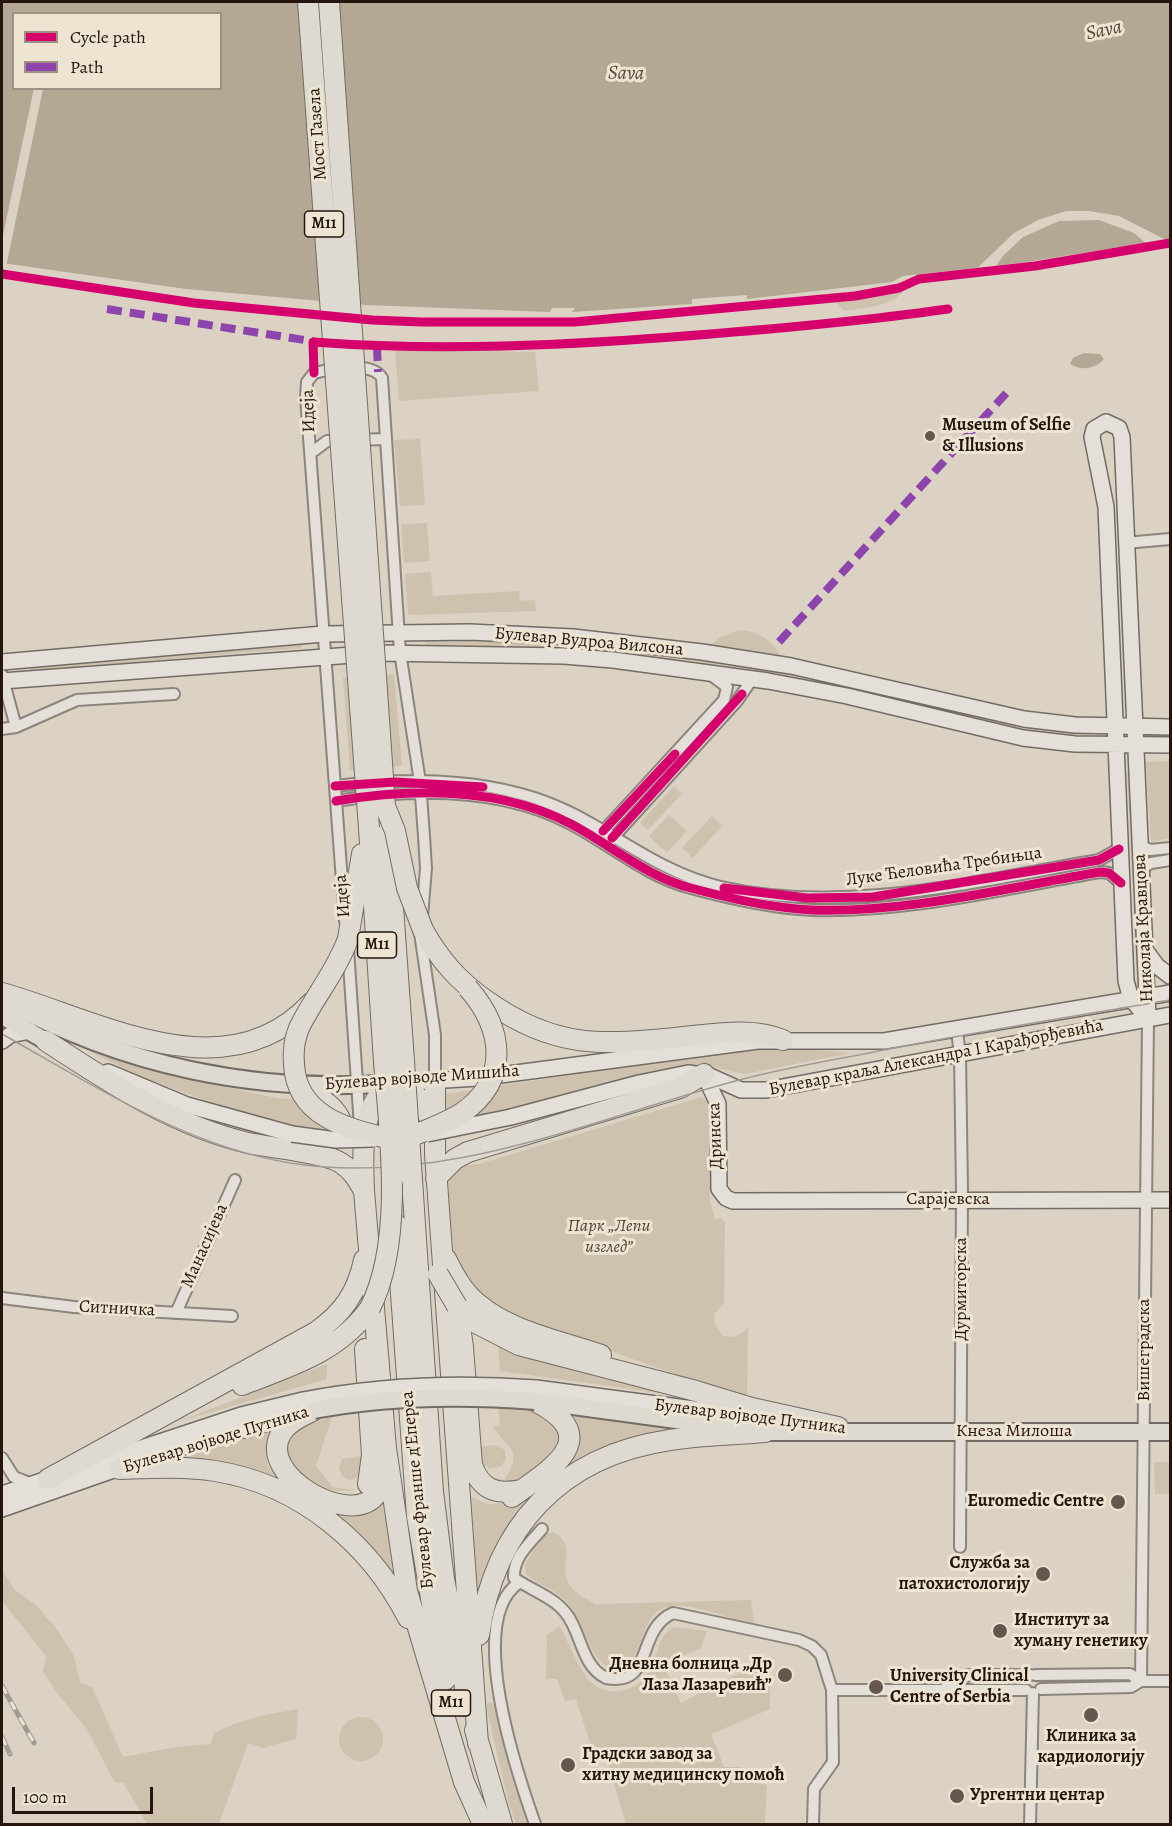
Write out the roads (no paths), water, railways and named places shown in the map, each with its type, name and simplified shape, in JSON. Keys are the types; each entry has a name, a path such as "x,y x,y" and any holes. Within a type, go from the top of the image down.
{"highway":[{"name":"Мост Газела","path":"308,2 339,447 369,828"},
{"name":"Мост Газела","path":"328,2 385,806"},
{"path":"385,806 395,831 407,888 423,930 443,962 468,988 487,1013 495,1034 496,1055 490,1078 478,1097 461,1113 425,1136"},
{"name":"M11","path":"385,806 403,1179"},
{"path":"369,828 361,859 352,925 341,958 298,1032 293,1050 294,1073 299,1089 314,1109 328,1119 387,1138"},
{"name":"M11","path":"369,828 403,1179"},
{"path":"468,988 515,1019 553,1036 605,1043 746,1033 763,1034 783,1040"},
{"path":"2,993 126,1034 176,1045 210,1048 237,1045 285,1025 317,996"},
{"path":"38,1036 132,1097 177,1119 249,1143 323,1156 345,1166 364,1191"},
{"path":"436,1178 455,1159 468,1152 680,1088 704,1074"},
{"path":"425,1136 435,1081"},
{"path":"309,1405 282,1432 277,1446 277,1455 285,1472 302,1488 332,1501 356,1497 365,1489 379,1452 363,1155 371,1108 384,1089 393,1083 408,1088 419,1096 428,1111 425,1136 436,1178 478,1743"},
{"path":"301,1085 332,1108 341,1122 343,1129 338,1143 323,1156"},
{"path":"403,1179 438,1274 457,1306 474,1322 519,1345 696,1390"},
{"path":"167,1414 298,1364 341,1341 353,1330 370,1308 384,1274 403,1179"},
{"name":"Булевар Франше д'Епереа","path":"403,1179 421,1451 419,1531 442,1665 484,1824"},
{"path":"40,1481 297,1344 332,1321 355,1292 368,1243"},
{"path":"441,1249 462,1286 478,1305 494,1315 540,1335 696,1390 752,1408 847,1429"},
{"path":"457,1306 463,1347 472,1466 484,1486 501,1493 521,1490"},
{"path":"370,1308 365,1354 379,1452 407,1591 464,1782 484,1824"},
{"path":"457,1464 467,1487 478,1498 492,1502 503,1501 551,1470 562,1459 568,1446 568,1436 563,1423 535,1394"},
{"path":"474,1674 483,1610 497,1565 518,1527 557,1486 585,1467 647,1445 669,1440 765,1432"},
{"name":"Булевар Франше д'Епереа","path":"421,1451 444,1579 478,1743 502,1824"},
{"path":"119,1469 163,1467 218,1472 269,1486 302,1502 346,1535 370,1562 406,1615 425,1653"}],"main road":[{"name":"Николаја Кравцова","path":"1102,423 1115,425 1122,437 1148,1019 1131,999 1126,981 1113,726 1106,507 1092,437 1094,429 1102,423"},
{"name":"Булевар Вудроа Вилсона","path":"2,662 323,634 399,632 573,637 691,650 839,675 1024,719 1075,725 1170,727"},
{"name":"Булевар Вудроа Вилсона","path":"2,679 400,652 564,656 753,678 848,696 1023,738 1075,744 1170,745"},
{"path":"1145,943 1149,956 1156,966 1170,976"},
{"name":"Булевар краља Александра I Карађорђевића","path":"783,1040 864,1043 957,1031 1170,993"},
{"name":"Булевар војводе Мишића","path":"2,998 65,1031 132,1056 189,1071 301,1085 357,1086 435,1081 783,1040"},
{"name":"Булевар краља Александра I Карађорђевића","path":"704,1074 741,1090 766,1090 1170,1015"},
{"path":"2,1016 156,1094 255,1126 336,1140 425,1136 511,1117 639,1083 688,1073 704,1074"},
{"path":"2,1041 13,1034 38,1036"},
{"name":"Дринска","path":"704,1074 718,1104 718,1182 719,1189 726,1198"},
{"name":"Сарајевска","path":"726,1198 740,1201 1170,1200"},
{"name":"Булевар војводе Путника","path":"2,1492 241,1415 309,1405 430,1397 535,1394 847,1429"},
{"name":"Булевар војводе Путника","path":"535,1394 765,1432 847,1429"},
{"name":"Булевар војводе Путника","path":"2,1509 309,1405"},
{"name":"Кнеза Милоша","path":"847,1429 961,1432 1170,1432"}],"street":[{"name":"Идеја","path":"363,1155 323,634 307,382 314,373 320,372 368,368 378,372 382,378 400,652 421,794 426,868 420,934 435,1035 435,1081"},
{"path":"311,453 327,441 385,439"},
{"path":"1125,543 1170,539"},
{"path":"604,838 724,700 727,687 706,672"},
{"path":"604,838 737,701 753,678"},
{"path":"2,679 16,727"},
{"path":"2,729 16,727 77,700 174,694"},
{"name":"Луке Ћеловића Требињца","path":"335,786 420,782 457,783 523,794 574,814 639,865 690,888 758,904 809,910 895,906 1100,872 1109,873 1121,883"},
{"name":"Луке Ћеловића Требињца","path":"336,801 384,795 421,794 474,795 522,804 604,838 661,867 695,880 724,888 828,899 888,895 1100,861 1119,849"},
{"path":"1140,845 1150,850 1170,848"},
{"path":"1141,869 1151,863 1170,860"},
{"name":"Вишеградска","path":"1141,1681 1148,1019"},
{"name":"Дурмиторска","path":"957,1031 960,1055 962,1200 960,1547"},
{"name":"Манасијева","path":"176,1313 235,1179"},
{"name":"Ситничка","path":"2,1298 75,1307 232,1316"},
{"path":"2,1458 8,1471 18,1479 40,1481"},
{"path":"2,1492 8,1471"},
{"path":"542,1529 525,1548 514,1566 514,1578 544,1594 559,1606 571,1621 590,1664 606,1678 618,1678 632,1674 640,1665 655,1625 666,1616 677,1613 806,1642 816,1650 824,1662 831,1690 834,1757 831,1768 814,1789 813,1824"},
{"path":"520,1582 504,1596 499,1608 495,1662 504,1716 535,1824"},
{"path":"942,1690 969,1675 1130,1674 1141,1681"},
{"path":"1030,1824 1033,1691 1041,1681 1033,1675"},
{"path":"1033,1675 1024,1681 1033,1691"},
{"path":"831,1690 1033,1691 1131,1687 1141,1681 1170,1681"}],"water":[{"name":"Sava","path":"2,2 1170,2 1170,239 1020,263 903,276 892,282 747,299 747,295 692,299 692,304 572,312 575,308 552,308 550,312 366,305 186,289 2,263"},
{"path":"1084,353 1100,354 1104,359 1088,368 1079,368 1070,364 1073,358"}],"tram line":[{"path":"2,1034 105,1093 214,1143 251,1155 290,1163 348,1168 406,1166 463,1157 520,1145 774,1071 1170,1000"}],"railway":[{"path":"2,1686 34,1743"},
{"path":"2,1737 10,1754"}],"place":[{"name":"Museum of Selfie & Illusions","path":"930,436"},
{"name":"Euromedic Centre","path":"1118,1502"},
{"name":"Служба за патохистологију","path":"1043,1574"},
{"name":"Институт за хуману генетику","path":"1000,1631"},
{"name":"Дневна болница „Др Лаза Лазаревић”","path":"785,1675"},
{"name":"University Clinical Centre of Serbia","path":"876,1687"},
{"name":"Клиника за кардиологију","path":"1091,1715"},
{"name":"Градски завод за хитну медицинску помоћ","path":"568,1765"},
{"name":"Ургентни центар","path":"957,1796"}],"park label":[{"name":"Парк „Лепи изглед”","path":"609,1237"}]}
